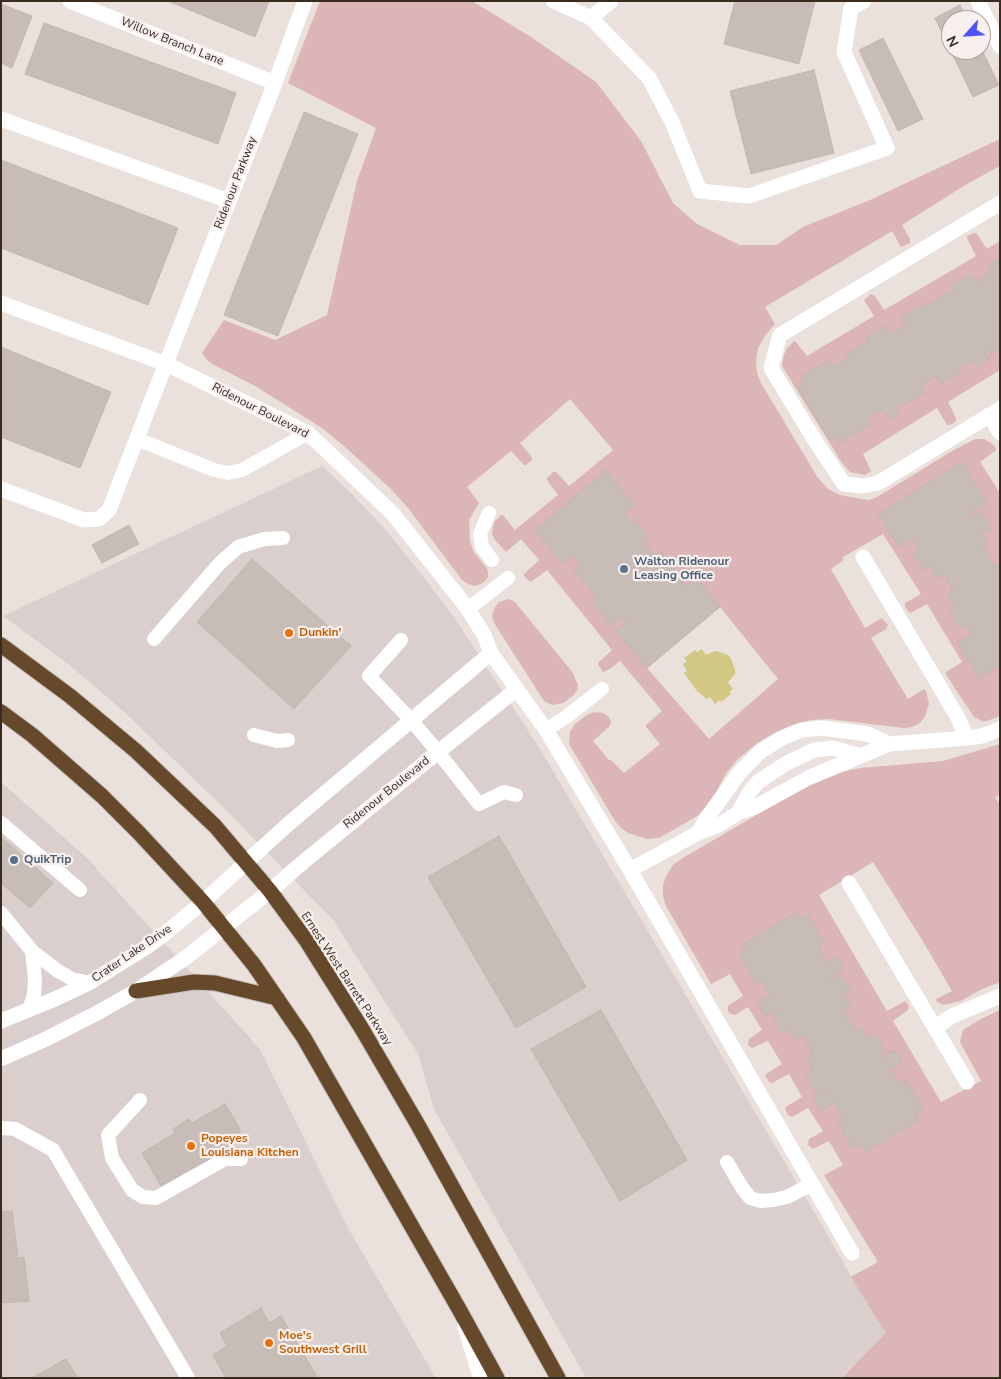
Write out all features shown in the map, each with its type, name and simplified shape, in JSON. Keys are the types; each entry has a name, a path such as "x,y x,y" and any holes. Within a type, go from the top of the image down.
{"highway":[{"name":"Ernest West Barrett Parkway","path":"1,645 70,696 136,751 215,826 270,891 306,940 362,1029 423,1134 558,1378"},
{"path":"1,712 32,735 102,796 139,833 225,928 277,998 309,1047 497,1378"},
{"path":"136,991 194,982 215,983 277,998"}],"street":[{"name":"Willow Branch Lane","path":"70,1 275,82"},
{"name":"Ridenour Parkway","path":"1,488 84,520 98,519 109,510 305,1"},
{"path":"553,1 591,18 649,78 672,122 700,191 749,196 887,148 844,52 850,8 864,1"},
{"path":"591,18 611,1"},
{"path":"978,1 1000,46"},
{"path":"1,119 229,201"},
{"path":"1000,203 780,335 771,368 844,484 863,486 878,483 994,412 1000,432"},
{"name":"Ridenour Boulevard","path":"1,302 166,364 308,433 393,514 468,609 484,634 491,653 517,689 302,863 225,928"},
{"path":"863,557 967,738"},
{"path":"246,862 491,653"},
{"path":"517,689 546,730 630,870 852,1253"},
{"path":"698,833 740,772 761,751 784,736 802,730 822,728 868,734 889,744"},
{"path":"630,870 698,833 719,825 738,813 755,807 808,778 889,744 982,736 1000,729"},
{"path":"738,813 749,793 758,782 785,764 814,750 833,748 861,756"},
{"name":"Crater Lake Drive","path":"1,1021 90,983 142,950 203,902 246,862"},
{"path":"849,883 967,1082"},
{"path":"1,1060 72,1027 136,991 184,959 225,928"},
{"path":"935,1028 952,1016 1000,996"}],"lane":[{"path":"137,439 214,470 228,473 242,470 308,433"},
{"path":"489,513 480,534 482,547 492,560"},
{"path":"154,639 220,563 238,547 264,539 283,538"},
{"path":"468,609 508,578"},
{"path":"401,640 369,676 411,720 479,804 504,792 516,795"},
{"path":"546,730 602,689"},
{"path":"254,735 277,741 288,740"},
{"path":"1,823 80,890"},
{"path":"1,913 32,951 72,979 90,983"},
{"path":"29,1010 36,980 32,951"},
{"path":"140,1100 108,1135 112,1158 132,1190 143,1197 156,1198 225,1159 241,1159"},
{"path":"1,1128 15,1129 53,1150 188,1378"},
{"path":"727,1162 750,1198 761,1201 787,1196 812,1184"},
{"path":"459,1309 480,1378"}],"shaded area":[{"path":"320,1 472,1 531,37 596,82 641,141 673,203 697,224 740,245 776,245 803,227 870,200 1000,139 1000,166 967,184 902,225 910,239 910,243 901,247 892,231 765,307 775,324 758,348 756,360 757,373 761,383 818,478 828,489 840,495 868,500 877,497 975,439 984,439 993,444 996,449 995,451 980,462 1000,493 1000,716 987,721 974,717 952,684 946,672 962,662 927,604 910,613 905,607 905,603 921,594 883,534 843,557 841,562 831,569 865,628 882,618 888,625 886,629 871,638 908,699 924,689 926,691 929,704 925,716 920,723 904,728 829,719 810,720 792,725 756,744 738,759 727,772 707,806 697,816 659,838 647,839 628,833 620,827 569,744 570,731 575,724 594,712 603,713 608,716 611,721 610,726 593,741 609,760 624,773 660,744 646,725 662,711 620,661 603,672 598,663 612,650 547,570 531,582 524,576 539,560 521,539 506,552 494,539 492,533 494,522 501,515 515,530 558,495 547,480 553,472 556,472 569,486 613,450 570,399 520,443 532,460 524,465 511,451 467,487 479,503 469,520 470,542 474,552 488,572 488,577 485,581 475,586 462,580 408,508 392,490 345,447 322,428 255,386 214,365 202,353 224,320 275,340 327,315 357,181 376,128 288,83","holes":["720,607 778,679 709,739 647,668"]},
{"path":"974,233 977,234 987,249 1000,241 1000,370 948,402 956,418 954,423 947,425 937,408 863,454 871,471 865,475 850,472 842,463 782,366 787,348 794,341 807,356 874,316 864,300 871,294 875,296 884,310 976,256 967,238 967,236"},
{"path":"322,466 385,529 458,623 540,749 851,1276 866,1269 898,1321 842,1378 586,1378 434,1109 418,1054 333,920 221,805 122,710 68,664 3,616"},
{"path":"509,599 515,602 573,673 578,685 577,690 574,695 563,703 552,705 544,701 494,623 492,616 494,609 499,602"},
{"path":"702,649 706,655 715,651 728,655 735,669 735,674 728,682 733,689 729,692 731,694 715,704 710,697 707,699 697,691 684,673 687,671 683,664 687,661 684,658 695,650 697,652"},
{"path":"1000,744 1000,794 995,798 1000,804 1000,982 978,991 961,1001 943,1005 937,1002 936,999 952,991 873,862 819,895 887,1011 905,1001 909,1006 908,1010 893,1021 941,1102 981,1081 960,1042 963,1030 1000,1010 1000,1378 842,1378 886,1333 851,1277 878,1262 824,1175 843,1165 829,1141 813,1149 808,1145 809,1139 823,1131 808,1108 792,1117 788,1115 785,1108 802,1097 789,1074 772,1083 765,1076 782,1064 768,1041 752,1048 748,1045 749,1039 762,1030 748,1007 735,1015 730,1014 728,1006 743,996 730,974 711,984 666,906 663,886 666,876 673,865 686,856 816,781 860,768 943,761"},
{"path":"1,782 87,858 260,1049 348,1228 436,1378 1,1378"}],"building":[{"path":"168,1 269,1 255,37"},
{"path":"735,1 815,1 799,64 724,44"},
{"path":"1,4 32,16 12,68 1,63"},
{"path":"960,5 962,10 950,10"},
{"path":"941,15 941,30 935,18"},
{"path":"44,23 236,93 218,144 25,74"},
{"path":"883,38 923,119 898,131 859,50"},
{"path":"955,60 987,60 999,85 973,97"},
{"path":"814,70 834,153 751,174 730,91"},
{"path":"304,112 358,134 278,336 224,315"},
{"path":"1,160 178,228 148,305 1,248"},
{"path":"1000,258 1000,348 991,354 989,351 985,353 989,359 976,367 972,360 959,368 961,371 941,384 936,376 921,385 926,392 905,405 903,402 895,407 900,414 889,420 882,409 866,420 869,425 840,443 836,436 830,440 798,388 804,384 801,377 829,360 832,367 848,357 847,354 868,341 866,338 885,326 890,334 905,324 901,317 921,305 923,308 953,290 951,286 971,275 976,282 992,272 988,265"},
{"path":"1,347 111,392 80,468 1,437"},
{"path":"962,462 987,503 970,512 973,516 980,511 991,529 983,533 989,544 983,548 996,568 1000,566 1000,665 979,678 957,643 971,634 966,625 960,628 949,610 955,606 947,594 953,590 944,574 937,578 930,566 924,570 913,553 919,549 912,538 899,547 878,514"},
{"name":"Walton Ridenour Leasing Office","path":"606,470 634,505 624,513 633,523 635,521 648,537 643,541 656,557 661,552 675,568 673,570 686,586 696,577 720,607 647,668 616,631 627,622 621,616 611,625 593,602 597,598 574,570 580,564 573,556 563,564 535,530"},
{"path":"129,525 139,544 102,563 92,545"},
{"path":"252,559 351,646 294,709 197,622"},
{"path":"499,836 586,987 516,1028 428,877"},
{"name":"QuikTrip","path":"1,837 53,883 30,908 1,883"},
{"path":"797,912 801,919 808,915 824,943 818,947 827,962 837,956 845,968 831,976 832,980 841,975 851,992 844,996 851,1008 843,1012 855,1031 861,1027 868,1038 876,1034 885,1051 879,1055 880,1058 894,1050 902,1063 890,1069 899,1084 906,1080 923,1109 916,1113 919,1120 865,1152 861,1145 853,1149 837,1120 843,1117 834,1103 821,1111 813,1097 826,1090 825,1088 817,1093 805,1074 813,1069 807,1058 813,1054 803,1036 796,1040 790,1029 782,1033 772,1015 779,1010 778,1008 765,1016 757,1003 770,995 761,981 756,984 739,955 746,951 742,945"},
{"path":"601,1010 687,1160 620,1201 531,1049"},
{"name":"Popeyes Louisiana Kitchen","path":"225,1104 241,1131 236,1134 239,1139 215,1154 217,1157 196,1170 194,1167 161,1186 142,1153 175,1133 173,1129 189,1119 192,1123"},
{"path":"12,1211 18,1258 24,1257 29,1301 1,1303 1,1212"},
{"path":"261,1308 269,1323 281,1316 318,1378 226,1378 213,1355 227,1346 220,1333"},
{"path":"66,1359 78,1378 32,1378"}],"place":[{"name":"Walton Ridenour Leasing Office","path":"624,569"},
{"name":"Dunkin'","path":"289,633"},
{"name":"QuikTrip","path":"14,860"},
{"name":"Popeyes Louisiana Kitchen","path":"191,1146"},
{"name":"Moe's Southwest Grill","path":"269,1343"}]}
